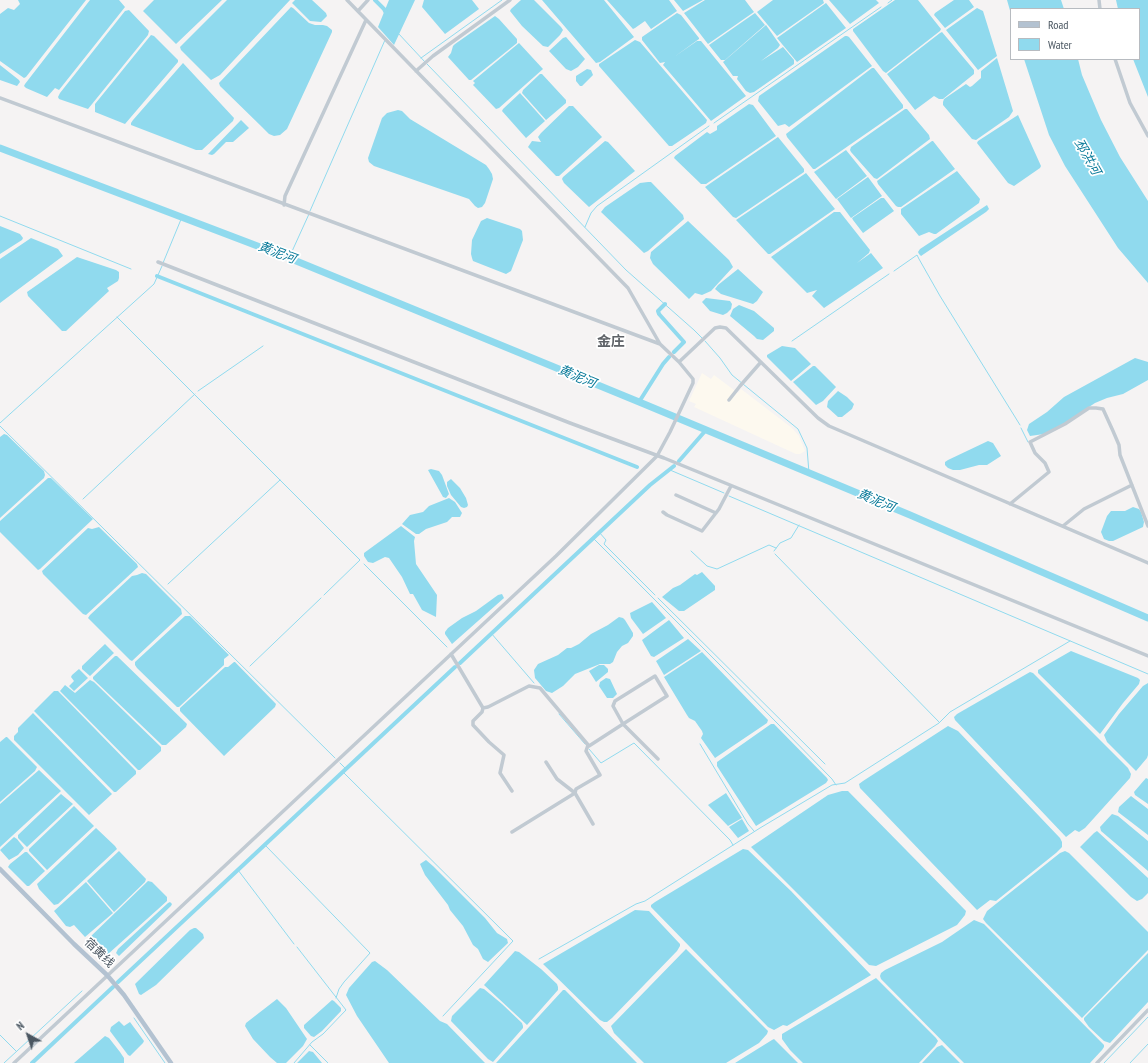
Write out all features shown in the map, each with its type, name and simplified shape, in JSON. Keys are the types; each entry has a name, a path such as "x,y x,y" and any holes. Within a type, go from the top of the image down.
{"main road":[{"name":"宿黄线","path":"0,869 74,944 108,975 124,995 171,1063"}],"street":[{"path":"14,1063 556,556 657,456 693,382 693,379 679,362 660,344 628,288 347,0"},
{"path":"358,11 368,0"},
{"path":"416,71 510,0"},
{"path":"284,205 285,196 366,20"},
{"path":"1115,60 1130,103 1148,136"},
{"path":"0,98 660,344"},
{"path":"158,262 657,456 1148,656"},
{"path":"679,362 714,328 720,326 726,328 818,418 829,426 1148,563"},
{"path":"729,400 744,380 761,362"},
{"path":"1010,504 1049,472 1045,463 1035,452 1030,442 1065,424 1089,408 1103,409 1119,445 1120,455 1148,526"},
{"path":"663,512 702,532 716,513 731,486"},
{"path":"1063,526 1084,509 1132,486"},
{"path":"676,495 716,513"},
{"path":"451,654 483,708"},
{"path":"588,745 589,746 623,724 667,696 655,676 613,702 613,706 623,724 658,760"},
{"path":"483,708 488,707 529,686 540,688 588,745"},
{"path":"483,708 482,712 473,721 473,725 504,755 500,773 512,791"},
{"path":"512,832 574,793 576,789 600,775 586,751 588,745"},
{"path":"546,762 557,778 574,793 593,824"},
{"path":"1097,1063 1148,1010"}],"shaded area":[{"path":"702,373 711,379 714,375 738,393 741,389 792,428 799,436 805,451 800,454 796,454 694,407 696,404 689,401"}],"water":[{"path":"18,0 86,0 24,78 0,61 0,14 8,8 14,10 20,4"},
{"path":"90,0 119,0 125,7 59,90 55,88 47,97 26,88 24,86 25,84"},
{"path":"154,0 222,0 176,44 143,11"},
{"path":"227,0 290,0 220,75 211,80 181,50 180,47"},
{"path":"295,0 312,0 326,13 327,16 321,22 310,21 292,3"},
{"path":"389,0 415,0 394,45 378,27"},
{"path":"424,0 472,0 479,9 445,34 422,7"},
{"path":"521,0 534,0 563,30 548,47 543,46 522,26 510,11"},
{"path":"542,0 604,0 634,37 600,62 596,63"},
{"path":"607,0 669,0 677,11 651,29 645,21 633,29"},
{"path":"674,0 703,0 683,11"},
{"path":"705,0 745,0 754,12 708,44 684,13"},
{"path":"773,0 823,0 824,3 777,36 757,12"},
{"path":"829,0 876,0 879,3 850,24"},
{"path":"895,0 918,0 941,29 886,73 853,31 853,29"},
{"path":"954,0 969,0 974,7 945,28 934,15"},
{"path":"1007,0 1061,0 1064,8 1010,8 1010,10"},
{"path":"1116,0 1148,0 1148,97 1133,60 1140,60 1140,8 1118,8"},
{"path":"826,3 846,28 797,62 777,38"},
{"path":"291,7 309,23 327,26 332,30 332,32 287,129 280,135 274,136 269,134 220,86 219,83"},
{"path":"977,8 983,11 997,56 978,70 946,30"},
{"path":"129,10 149,31 148,35 88,109 59,99 58,97 60,93 125,11"},
{"path":"677,13 681,15 699,39 674,57 697,41 701,41 746,96 711,121 663,65 665,62 660,63 642,40 642,37"},
{"path":"755,13 765,25 725,60 721,60 709,45"},
{"path":"495,16 517,39 517,43 471,80 469,80 448,57 455,44"},
{"path":"766,25 780,45 761,61 783,47 794,60 794,64 754,92 750,93 746,91 737,79 738,76 733,76 723,62"},
{"path":"942,32 974,70 974,74 943,99 939,99 934,96 915,110 887,74"},
{"path":"151,35 154,36 178,60 178,62 125,124 95,112 95,104"},
{"path":"845,36 849,37 872,66 789,127 785,124 778,126 758,101 759,96"},
{"path":"566,37 585,59 578,67 571,71 566,69 549,51"},
{"path":"635,40 640,42 707,120 706,123 672,146 669,146 599,66 599,64"},
{"path":"519,43 543,69 496,109 473,85 475,83 473,81"},
{"path":"997,58 1013,111 1009,117 976,140 972,139 943,105 943,102 944,99 966,84 970,87 972,86 981,78 981,71"},
{"name":"邳洪河","path":"1024,60 1078,60 1082,75 1101,120 1120,157 1148,201 1148,283 1118,248 1065,166 1049,135"},
{"path":"183,63 234,118 233,121 202,150 196,150 131,125 133,120"},
{"path":"0,65 19,80 20,82 17,86 0,80"},
{"path":"872,68 874,68 903,105 903,108 813,169 786,134"},
{"path":"587,69 591,70 593,75 582,86 580,86 576,81 576,76"},
{"path":"540,74 542,74 566,100 566,103 546,120 522,93 523,90"},
{"path":"520,93 545,121 526,138 502,111"},
{"path":"749,104 753,105 776,136 706,184 701,184 674,158 675,156 707,132 710,134 717,130 717,126"},
{"path":"569,106 573,106 602,137 559,176 556,176 528,147 532,141 541,142 538,137 541,133"},
{"path":"907,109 929,135 930,139 877,179 874,178 851,152 851,147"},
{"path":"398,110 402,111 410,119 486,165 492,174 493,179 485,203 482,207 478,208 469,199 374,166 369,162 368,158 382,118 387,113"},
{"path":"1018,115 1041,166 1014,186 1008,183 977,143"},
{"path":"241,120 249,128 233,142 226,142 214,154 208,154"},
{"path":"778,137 804,169 804,172 736,218 733,217 705,187"},
{"path":"605,141 608,142 635,171 589,207 564,183 562,179"},
{"path":"932,141 955,169 901,207 896,206 877,181"},
{"path":"846,150 867,176 836,199 814,172"},
{"path":"957,171 980,199 979,203 936,234 929,232 919,236 901,214 901,209"},
{"path":"806,173 835,209 768,254 736,220"},
{"path":"868,177 882,196 851,218 837,199"},
{"path":"651,182 683,215 684,219 644,253 601,212 605,207 640,183"},
{"path":"881,198 884,198 894,211 863,233 852,218"},
{"path":"987,205 989,209 986,212 921,256 919,254 918,252 920,249"},
{"path":"834,212 840,212 870,250 869,253 857,263 871,253 883,268 824,308 812,296 817,290 807,293 771,257"},
{"path":"487,218 522,231 523,240 511,271 506,274 473,261 471,254 472,240 481,221"},
{"path":"688,221 729,260 733,267 711,291 702,295 695,293 689,299 653,264 650,258 651,252"},
{"path":"0,226 20,234 23,238 0,254"},
{"path":"31,238 58,249 63,256 0,303 0,259"},
{"path":"77,257 116,270 119,272 119,278 118,281 107,288 109,291 66,331 62,331 28,296 27,292"},
{"path":"738,269 763,292 753,304 721,294 715,289"},
{"path":"706,298 730,301 732,304 731,309 723,315 710,311 702,302"},
{"path":"739,305 754,311 774,328 774,331 763,340 757,339 730,316 733,309"},
{"path":"782,346 795,348 811,364 791,381 767,357 767,355"},
{"path":"1135,358 1148,362 1148,380 1123,394 1095,403 1065,423 1044,434 1030,436 1027,430 1029,424 1047,412 1064,397"},
{"path":"815,366 836,387 823,401 816,405 793,382"},
{"path":"838,391 854,404 852,409 842,417 838,417 827,407 828,401"},
{"path":"4,434 7,435 44,471 45,475 44,478 0,518 0,437"},
{"path":"988,441 993,443 1001,456 987,465 953,470 945,465 945,462 948,460"},
{"path":"431,469 439,471 442,475 449,494 446,498 443,497 428,470"},
{"path":"48,478 51,478 93,519 38,570 0,532 0,521"},
{"path":"451,479 460,488 466,498 468,505 467,507 461,507 451,495 447,482"},
{"path":"449,498 455,502 462,513 460,517 452,517 447,522 426,529 419,534 416,534 402,524 410,515 423,512 429,506"},
{"path":"1133,507 1139,509 1141,512 1144,522 1143,527 1113,541 1104,539 1101,532 1107,516 1111,511 1125,511"},
{"path":"401,526 415,537 416,564 437,595 436,617 422,610 413,594 410,594 402,577 389,558 385,557 373,563 368,562 364,556 364,553"},
{"path":"99,527 137,564 138,567 86,615 83,614 43,574 42,571 88,528 92,529"},
{"path":"702,572 715,586 715,590 684,611 679,611 662,597 695,574 697,575"},
{"path":"142,573 146,574 181,609 182,614 132,661 88,618 132,576"},
{"path":"502,594 504,598 452,644 445,634 448,628 462,618 476,611 498,595"},
{"path":"652,602 666,618 643,634 631,618 630,613"},
{"path":"185,616 190,616 229,655 224,659 224,665 179,707 177,707 137,668 135,662"},
{"path":"619,617 625,620 633,633 633,636 628,643 622,646 617,652 613,662 610,664 600,664 575,674 563,686 552,693 546,691 535,678 534,670 538,664 558,655 567,648 571,648 579,644 591,634"},
{"path":"669,620 684,638 654,657 651,656 642,640"},
{"path":"688,639 701,651 664,675 656,661"},
{"path":"105,644 114,653 90,676 82,669 82,666"},
{"path":"1071,651 1140,680 1139,684 1100,734 1038,673 1038,670"},
{"path":"702,652 768,720 767,723 715,758 701,738 703,734 702,731 695,721 689,718 664,677"},
{"path":"115,656 117,656 187,724 186,727 166,745 162,745 93,679 93,677"},
{"path":"234,662 276,704 275,707 224,756 180,711 180,708 225,667 228,667"},
{"path":"599,665 604,665 608,669 608,672 596,682 589,671"},
{"path":"79,669 88,678 74,691 69,686 74,681 71,677"},
{"path":"1030,672 1033,673 1128,768 1131,774 1130,778 1085,828 1079,832 1075,830 1066,837 955,720 954,717"},
{"path":"606,678 610,679 617,694 613,698 607,698 599,686 600,682"},
{"path":"90,680 94,682 161,747 161,751 140,770 138,770 60,691 65,685 75,693"},
{"path":"1148,683 1148,755 1136,771 1107,742 1104,735 1119,714 1143,686"},
{"path":"54,691 58,691 136,771 136,774 116,792 114,792 34,711"},
{"path":"33,713 112,794 89,815 14,740 14,736 18,732 18,728"},
{"path":"771,724 774,724 828,780 826,783 756,826 717,766 717,762"},
{"path":"948,726 958,731 1060,838 1062,842 1062,847 1056,853 996,901 990,900 977,910 860,788 859,784"},
{"path":"6,737 37,767 35,771 0,802 0,742"},
{"path":"39,770 61,791 0,847 0,804"},
{"path":"1146,778 1148,779 1148,804 1135,795 1134,792"},
{"path":"848,791 966,911 965,915 957,925 876,966 869,965 751,847 828,795"},
{"path":"726,793 742,818 728,826 708,805"},
{"path":"61,794 73,804 27,847 18,838 18,835"},
{"path":"1131,796 1148,809 1148,835 1118,812 1119,807"},
{"path":"74,806 94,826 47,870 29,851 29,849"},
{"path":"1112,814 1118,816 1148,841 1148,871 1101,831 1100,827"},
{"path":"742,819 749,831 738,838 729,827"},
{"path":"96,828 117,849 58,904 54,905 39,889 37,884"},
{"path":"1097,831 1148,878 1148,893 1142,899 1137,901 1131,897 1080,847"},
{"path":"14,837 24,848 18,855 9,860 0,850"},
{"path":"743,849 748,850 791,891 871,975 787,1026 783,1025 774,1030 768,1027 651,907 651,905 655,902"},
{"path":"119,851 146,879 145,882 114,912 87,881"},
{"path":"1065,851 1069,853 1148,932 1148,950 1082,1018 983,919 987,911 1060,853"},
{"path":"25,852 27,852 45,871 29,886 27,886 8,867"},
{"path":"426,860 485,918 497,933 507,939 508,943 488,962 483,959 478,949 473,945 463,926 425,875 420,864"},
{"path":"148,881 152,882 167,897 167,901 107,955 103,957 99,956 88,944 88,939"},
{"path":"86,882 113,913 85,937 74,925 70,927 66,926 54,911"},
{"path":"170,902 172,904 171,906 119,956 116,953 118,949"},
{"path":"635,910 649,911 680,944 680,946 677,951 612,1018 607,1022 604,1022 600,1020 543,964"},
{"path":"974,920 984,924 1104,1045 1102,1050 1090,1063 964,1063 881,979 881,973 885,970 942,942"},
{"path":"194,928 203,934 204,938 156,985 141,995 139,994 135,984 190,930"},
{"path":"686,949 768,1031 767,1034 759,1043 726,1063 644,1063 614,1033 611,1026"},
{"path":"515,951 519,952 541,969 557,984 558,987 558,990 527,1025 484,985"},
{"path":"1148,953 1148,1002 1110,1043 1104,1041 1089,1027 1084,1018"},
{"path":"375,961 387,970 440,1021 447,1024 485,1063 389,1063 357,1016 346,995 349,988 372,962"},
{"path":"876,978 938,1041 919,1063 803,1063 790,1050 782,1039 782,1034"},
{"path":"480,988 484,989 502,1004 522,1023 523,1026 523,1028 493,1062 488,1059 451,1021 452,1016"},
{"path":"563,990 565,990 637,1063 496,1063"},
{"path":"277,999 286,1008 307,1039 303,1046 286,1063 277,1063 270,1057 253,1039 245,1026 246,1023"},
{"path":"332,1000 341,1008 341,1011 322,1031 314,1037 311,1036 304,1028 304,1025"},
{"path":"119,1021 124,1026 130,1022 144,1041 130,1056 110,1031 111,1027"},
{"path":"105,1036 109,1038 120,1052 124,1058 124,1063 74,1063"},
{"path":"774,1039 798,1063 735,1063 772,1040"},
{"path":"942,1045 960,1063 922,1063 937,1047"},
{"path":"309,1051 313,1052 322,1063 297,1063"}],"waterway":[{"path":"375,0 386,13"},
{"path":"421,58 502,0"},
{"path":"888,3 892,0"},
{"path":"714,123 881,7"},
{"path":"398,33 425,62"},
{"path":"310,211 385,40"},
{"path":"427,64 626,270 702,338"},
{"path":"585,227 591,213 597,206 709,126"},
{"name":"黄泥河","path":"0,148 289,258 910,515 1148,618"},
{"path":"289,258 309,214"},
{"path":"0,216 131,269"},
{"path":"163,263 182,217"},
{"path":"894,271 917,255 940,296 1020,425"},
{"path":"0,423 154,284 162,266"},
{"path":"792,341 889,274"},
{"path":"157,276 637,467"},
{"path":"665,304 658,311 659,314 684,342 674,352"},
{"path":"117,317 360,560 324,595"},
{"path":"705,341 732,375 798,429 807,448 809,473"},
{"path":"198,391 263,346"},
{"path":"639,402 669,357"},
{"path":"83,499 195,394"},
{"path":"0,426 335,758"},
{"path":"1021,428 1028,442"},
{"path":"679,461 706,430"},
{"path":"460,663 650,485 674,466"},
{"path":"670,470 724,493"},
{"path":"168,584 280,480"},
{"path":"729,496 1148,674"},
{"path":"774,551 780,543 791,538 799,525"},
{"path":"599,532 606,540 604,544 655,595"},
{"path":"593,538 722,667 832,779 836,785"},
{"path":"691,551 707,566 717,569 769,545 776,548"},
{"path":"775,554 939,722"},
{"path":"364,564 447,647"},
{"path":"250,666 321,598"},
{"path":"658,598 825,764"},
{"path":"491,633 534,683"},
{"path":"539,959 636,904 645,901 760,828 832,785 845,783 939,723 950,712 1070,641"},
{"path":"118,982 455,667"},
{"path":"559,714 585,744"},
{"path":"589,749 601,763 634,743 730,840 733,845"},
{"path":"700,744 748,824 754,831"},
{"path":"340,763 346,769"},
{"path":"343,772 513,941 443,1016"},
{"path":"265,845 370,953 344,982 339,989 336,998"},
{"path":"238,870 294,944"},
{"path":"294,1063 312,1042 323,1034 346,1010 297,947"},
{"path":"32,1063 113,987"},
{"path":"4,1063 82,991"},
{"path":"1104,1063 1148,1017"},
{"path":"134,1018 165,1063"},
{"path":"0,1035 16,1051"},
{"path":"1130,1063 1148,1044"},
{"path":"310,1045 328,1063"}],"district":[{"name":"金庄","path":"611,342"}]}
